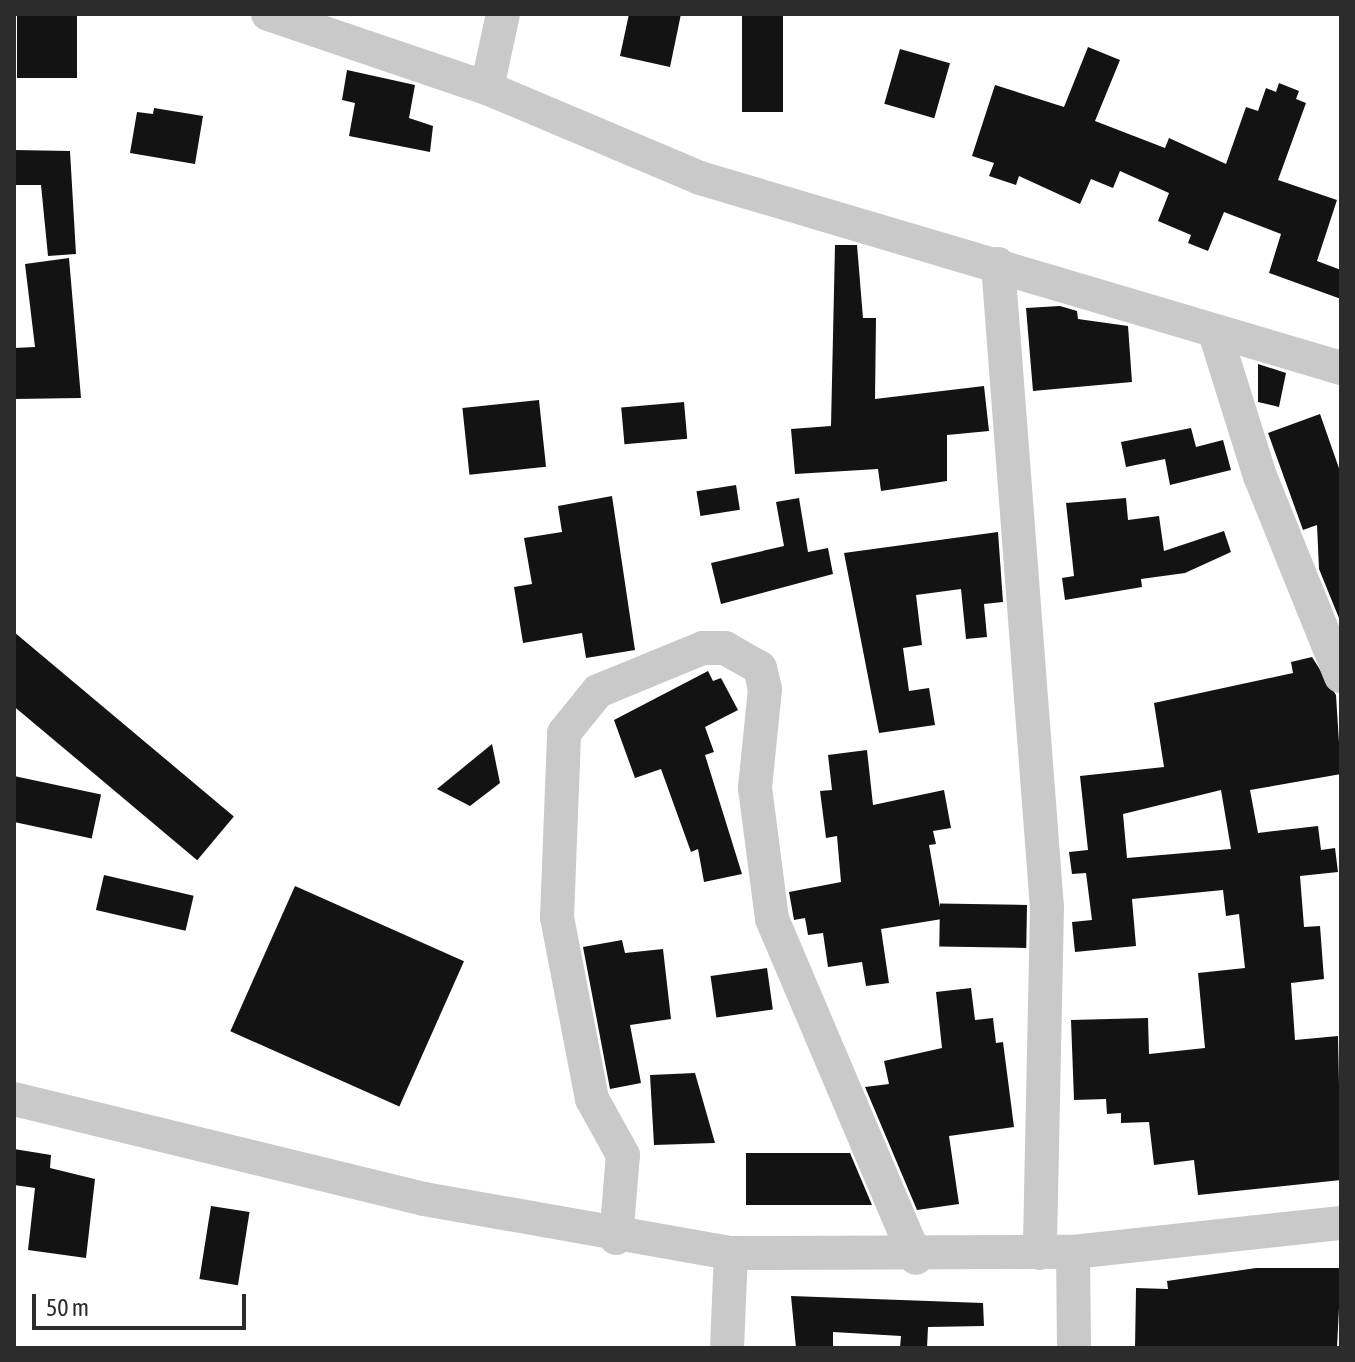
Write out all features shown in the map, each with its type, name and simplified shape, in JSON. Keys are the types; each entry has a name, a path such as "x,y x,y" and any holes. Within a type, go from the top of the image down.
{"street":[{"path":"268,14 487,88 700,178 998,264 1216,336 1341,368"},
{"path":"487,88 503,14"},
{"path":"998,264 1047,908 1040,1253"},
{"path":"1216,336 1260,476 1341,676"},
{"path":"616,1238 623,1155 592,1099 557,918 564,733 598,691 703,648 725,648 760,668 765,689 755,788 772,919 916,1258"},
{"path":"14,1099 616,1238 731,1253 916,1258 1073,1252 1341,1223"},
{"path":"1073,1252 1074,1348"},
{"path":"727,1348 731,1253"}],"building":[{"path":"17,14 77,14 77,78 17,78"},
{"path":"629,14 681,14 670,67 620,56"},
{"path":"742,14 783,14 783,112 742,112"},
{"path":"1088,47 1120,60 1095,121 1165,148 1169,138 1226,164 1246,107 1258,111 1266,88 1276,92 1279,83 1299,91 1296,99 1306,103 1278,180 1337,200 1317,261 1341,270 1341,299 1269,273 1281,234 1224,212 1208,251 1188,243 1191,235 1158,221 1169,193 1120,171 1113,188 1091,179 1080,204 1019,176 1016,185 989,176 994,163 972,156 995,85 1064,107"},
{"path":"900,49 950,63 934,118 884,104"},
{"path":"347,70 415,85 409,118 433,126 430,152 349,136 355,103 342,100"},
{"path":"154,108 203,116 195,164 130,153 137,112 153,114"},
{"path":"14,150 70,151 76,254 48,256 41,185 14,185"},
{"path":"835,245 857,245 863,318 876,318 875,399 984,386 989,431 947,435 947,481 881,491 878,469 795,474 791,429 831,426"},
{"path":"69,258 81,398 14,399 14,348 35,347 25,264"},
{"path":"1060,306 1077,311 1078,319 1128,326 1132,382 1033,391 1026,308"},
{"path":"1258,364 1286,373 1279,407 1258,402"},
{"path":"539,400 546,467 469,475 462,408"},
{"path":"684,402 687,439 624,444 621,407"},
{"path":"1320,414 1341,474 1341,623 1319,569 1317,525 1303,530 1268,433"},
{"path":"1191,428 1196,447 1223,440 1231,470 1170,485 1165,459 1126,467 1121,442"},
{"path":"736,485 740,510 700,516 696,491"},
{"path":"612,496 635,650 586,658 582,633 523,643 514,587 532,584 524,538 562,532 558,506"},
{"path":"799,498 808,552 828,548 833,574 721,604 711,563 784,546 776,502"},
{"path":"1126,498 1128,520 1159,516 1164,551 1224,531 1231,552 1185,573 1141,579 1142,587 1065,600 1062,578 1074,576 1066,503"},
{"path":"998,532 1003,602 984,604 987,637 966,639 961,589 916,595 922,645 903,648 909,691 929,688 935,725 879,733 844,553"},
{"path":"14,632 234,816 197,860 14,706"},
{"path":"1312,657 1336,695 1341,774 1250,790 1258,833 1318,826 1321,850 1335,848 1338,872 1300,876 1304,927 1320,926 1324,979 1291,983 1295,1040 1338,1036 1341,1180 1198,1195 1194,1160 1154,1165 1149,1122 1121,1123 1121,1113 1107,1114 1106,1099 1074,1100 1071,1020 1148,1018 1149,1054 1205,1048 1198,973 1245,968 1239,914 1226,916 1223,890 1132,899 1136,946 1075,952 1072,922 1092,920 1086,873 1072,874 1069,852 1088,850 1080,776 1164,767 1154,703 1293,673 1291,662","holes":["1221,790 1231,849 1127,858 1123,814"]},
{"path":"708,671 713,681 721,678 738,710 705,727 714,752 705,755 742,874 704,882 698,849 691,852 661,769 635,778 614,720"},
{"path":"492,744 500,783 470,806 437,789"},
{"path":"867,750 873,805 944,790 951,828 933,831 936,844 929,845 942,919 881,929 889,983 866,986 862,962 828,967 823,933 808,935 805,918 794,920 789,892 841,882 837,836 826,838 820,791 832,790 828,755"},
{"path":"14,776 101,795 92,839 14,822"},
{"path":"104,875 194,896 186,931 96,910"},
{"path":"295,886 464,961 399,1107 230,1031"},
{"path":"940,903 1027,905 1026,948 939,946"},
{"path":"622,940 625,953 663,949 671,1019 630,1025 641,1083 610,1089 583,947"},
{"path":"767,968 773,1010 716,1018 711,976"},
{"path":"971,988 975,1020 993,1018 996,1043 1003,1042 1014,1127 949,1136 959,1204 917,1210 865,1087 889,1084 884,1061 942,1048 936,992"},
{"path":"695,1073 715,1143 654,1145 650,1075"},
{"path":"14,1149 51,1155 50,1168 95,1179 86,1258 28,1250 35,1188 14,1185"},
{"path":"746,1153 850,1153 872,1205 746,1205"},
{"path":"211,1206 250,1212 238,1285 199,1279"},
{"path":"1256,1268 1341,1268 1337,1348 1135,1348 1136,1288 1168,1289 1167,1281"},
{"path":"791,1296 983,1303 984,1326 928,1327 927,1348 900,1348 901,1336 833,1332 833,1348 796,1348"}]}
